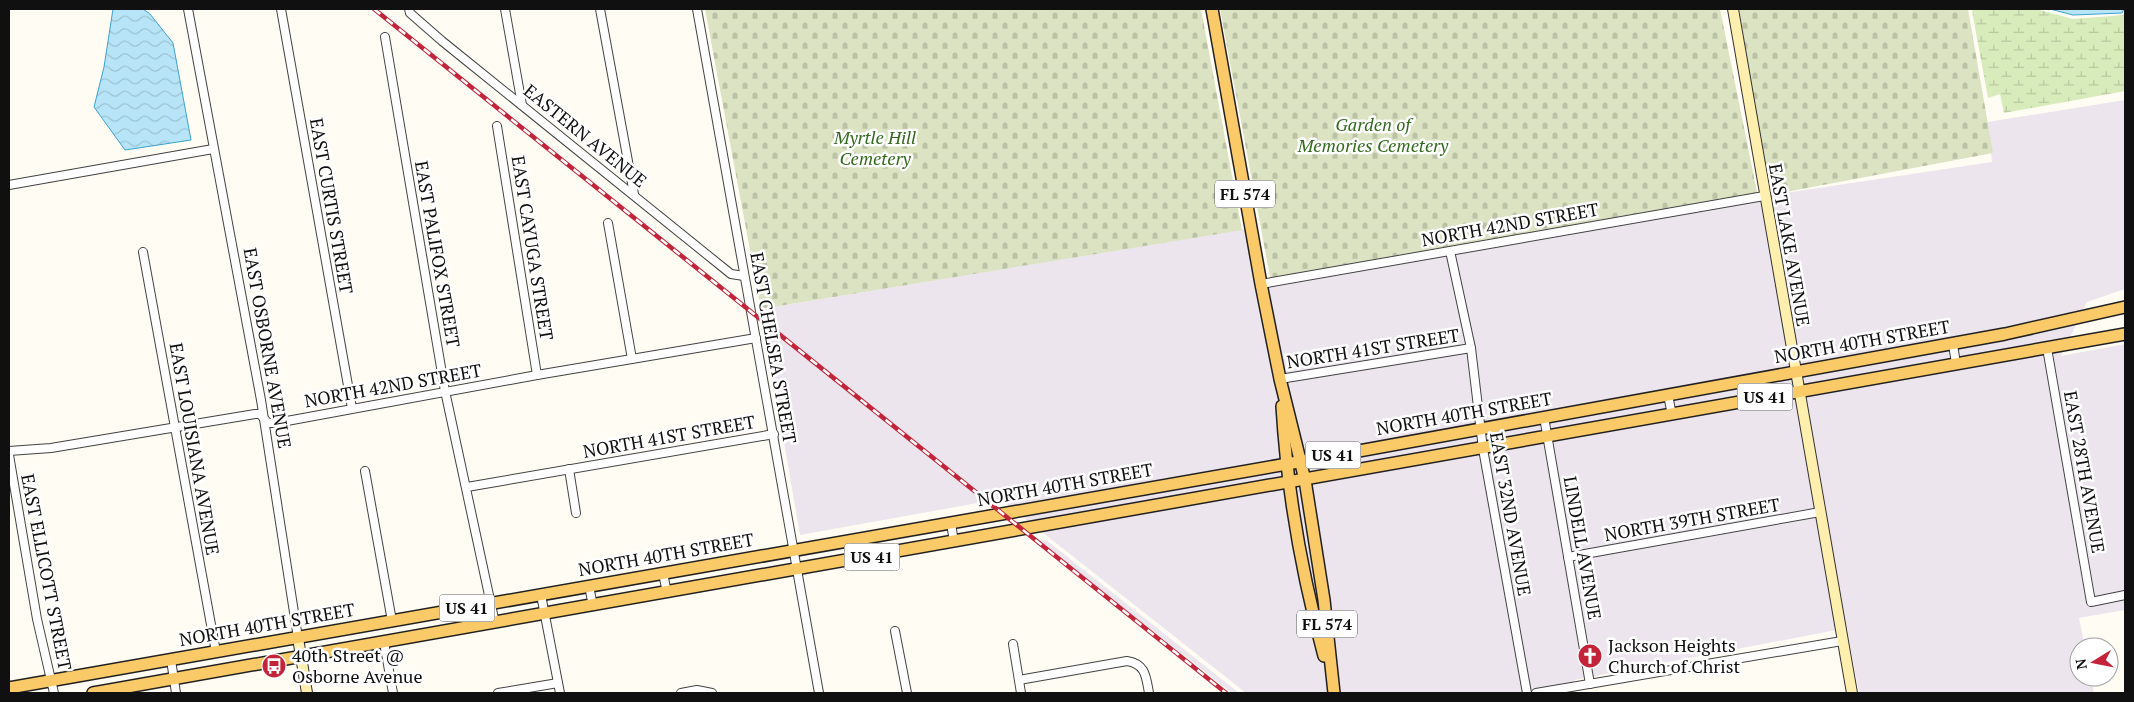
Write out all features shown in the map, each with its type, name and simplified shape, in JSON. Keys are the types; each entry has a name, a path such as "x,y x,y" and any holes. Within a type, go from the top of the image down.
{"main road":[{"name":"FL 574","path":"1212,9 1261,284 1280,379 1306,480 1324,600 1334,692"},
{"name":"NORTH 40TH STREET","path":"9,688 1544,418 1953,344 2125,308"},
{"name":"NORTH 40TH STREET","path":"93,693 2125,334"},
{"name":"FL 574","path":"1280,379 1290,483 1311,602 1334,692"}],"street":[{"name":"EAST OSBORNE AVENUE","path":"188,9 264,420 306,693"},
{"name":"EAST CURTIS STREET","path":"281,9 352,408"},
{"path":"505,9 522,105"},
{"path":"600,9 634,194"},
{"name":"EAST CHELSEA STREET","path":"697,9 819,693"},
{"name":"EAST LAKE AVENUE","path":"1732,9 1852,693"},
{"name":"EASTERN AVENUE","path":"410,11 522,105 731,274 744,276"},
{"name":"EAST PALIFOX STREET","path":"385,37 445,391 495,623"},
{"name":"EAST CAYUGA STREET","path":"498,126 537,375"},
{"path":"9,185 213,149"},
{"name":"NORTH 42ND STREET","path":"1261,284 1764,196"},
{"path":"608,223 632,359"},
{"name":"EAST 32ND AVENUE","path":"1450,251 1471,348 1483,448 1527,693"},
{"name":"EAST LOUISIANA AVENUE","path":"143,252 216,652"},
{"name":"NORTH 42ND STREET","path":"9,451 50,448 255,414 260,414 268,423 276,423 445,391 756,338"},
{"path":"1953,344 1956,364"},
{"name":"NORTH 41ST STREET","path":"1280,379 1471,348"},
{"name":"EAST 28TH AVENUE","path":"2047,348 2091,602 2125,595"},
{"path":"1668,395 1672,414"},
{"name":"LINDELL AVENUE","path":"1544,418 1590,684"},
{"name":"NORTH 41ST STREET","path":"467,487 774,434"},
{"name":"EAST ELLICOTT STREET","path":"9,455 37,618 54,693"},
{"path":"569,469 576,513"},
{"path":"365,471 392,621"},
{"path":"1126,492 1130,511"},
{"name":"NORTH 39TH STREET","path":"1568,557 1820,512"},
{"path":"951,523 954,542"},
{"path":"664,573 667,593"},
{"path":"589,586 593,606"},
{"path":"541,595 560,693"},
{"path":"896,631 907,693"},
{"path":"1536,693 1842,641"},
{"path":"384,642 393,693"},
{"path":"1013,644 1021,693"},
{"path":"171,660 176,693"},
{"path":"1019,680 1127,661 1140,665 1144,670 1149,693"},
{"path":"498,693 558,683"},
{"path":"681,693 697,690 712,693"}],"shaded area":[{"path":"2125,100 2125,289 2087,302 2061,356 2125,344 2125,610 2079,618 2083,637 2069,637 2069,687 2093,687 2094,693 1859,693 1847,628 1574,680 1576,693 1246,693 1000,499 800,535 761,309 1251,228 1261,284 1758,197 1992,162 1988,122"},
{"path":"1046,540 1239,693 1232,693 1039,541"}],"green space":[{"name":"Myrtle Hill Cemetery","path":"705,9 1201,9 1242,230 761,309"},
{"name":"Garden of Memories Cemetery","path":"1220,9 1720,9 1758,197 1271,282"},
{"path":"1739,9 1968,9 1993,153 1770,195"},
{"path":"1975,9 2036,9 2073,19 2125,15 2125,91 2004,113 2000,94 1988,98 1972,11"}],"water":[{"path":"113,9 143,9 150,14 173,43 191,140 125,150 94,107 104,67"},
{"path":"2050,9 2124,9 2122,13 2073,15"}],"railway":[{"path":"374,9 1226,693"}],"place":[{"name":"Jackson Heights Church of Christ","path":"1590,656"},
{"name":"40th Street @ Osborne Avenue","path":"274,666"}]}
